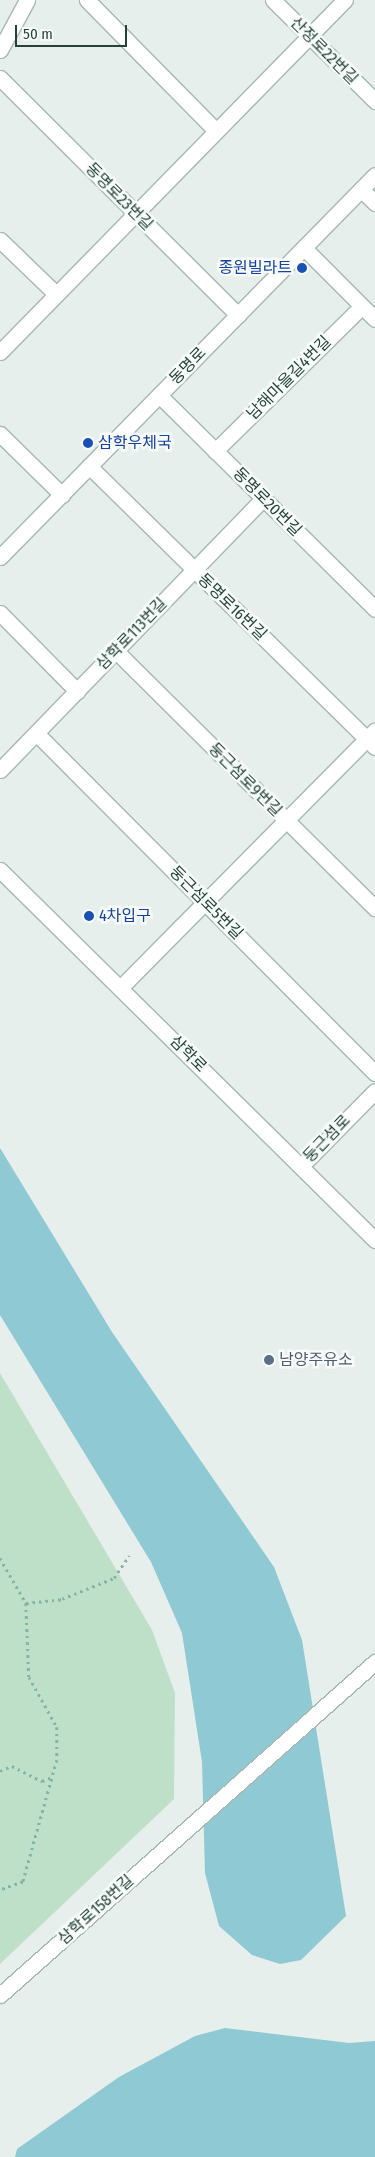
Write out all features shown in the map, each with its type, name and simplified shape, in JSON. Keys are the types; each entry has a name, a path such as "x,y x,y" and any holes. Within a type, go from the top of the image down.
{"street":[{"path":"0,50 27,0"},
{"path":"87,0 216,131"},
{"name":"산정로22번길","path":"273,0 375,102"},
{"path":"0,352 344,0"},
{"name":"동명로23번길","path":"0,78 238,315"},
{"name":"동명로","path":"0,557 375,175"},
{"path":"361,189 375,203"},
{"path":"0,240 56,294"},
{"path":"304,248 375,319"},
{"name":"남해마을길4번길","path":"215,451 362,306"},
{"name":"동명로20번길","path":"159,395 375,609"},
{"path":"0,434 62,494"},
{"name":"동명로16번길","path":"89,466 194,570 372,739"},
{"name":"삼학로113번길","path":"0,770 263,499"},
{"path":"0,613 77,691"},
{"name":"둥근섬로9번길","path":"116,651 375,908"},
{"name":"둥근섬로5번길","path":"36,733 375,1073"},
{"path":"121,986 286,820 372,739"},
{"name":"삼학로","path":"0,870 121,986 375,1240"},
{"name":"둥근섬로","path":"301,1166 375,1091"},
{"name":"삼학로158번길","path":"0,1994 324,1703 375,1662"}],"path":[{"path":"26,1603 62,1599 114,1578 129,1556"},
{"path":"0,1558 26,1603 29,1677 57,1727 57,1760 50,1778 23,1882 0,1890"},
{"path":"0,1771 12,1766 42,1781 50,1778"}],"green space":[{"path":"0,1373 152,1630 175,1693 174,1799 0,1964"}],"water":[{"path":"0,1148 112,1332 274,1567 302,1640 346,1916 301,1960 280,1964 252,1955 219,1926 205,1873 202,1762 182,1633 151,1562 0,1315"},
{"path":"225,2028 349,2043 375,2041 375,2157 15,2157 17,2149 119,2077 195,2036"}],"place":[{"name":"종원빌라트","path":"302,268"},
{"name":"삼학우체국","path":"88,443"},
{"name":"4차입구","path":"89,916"},
{"name":"남양주유소","path":"269,1360"}]}
